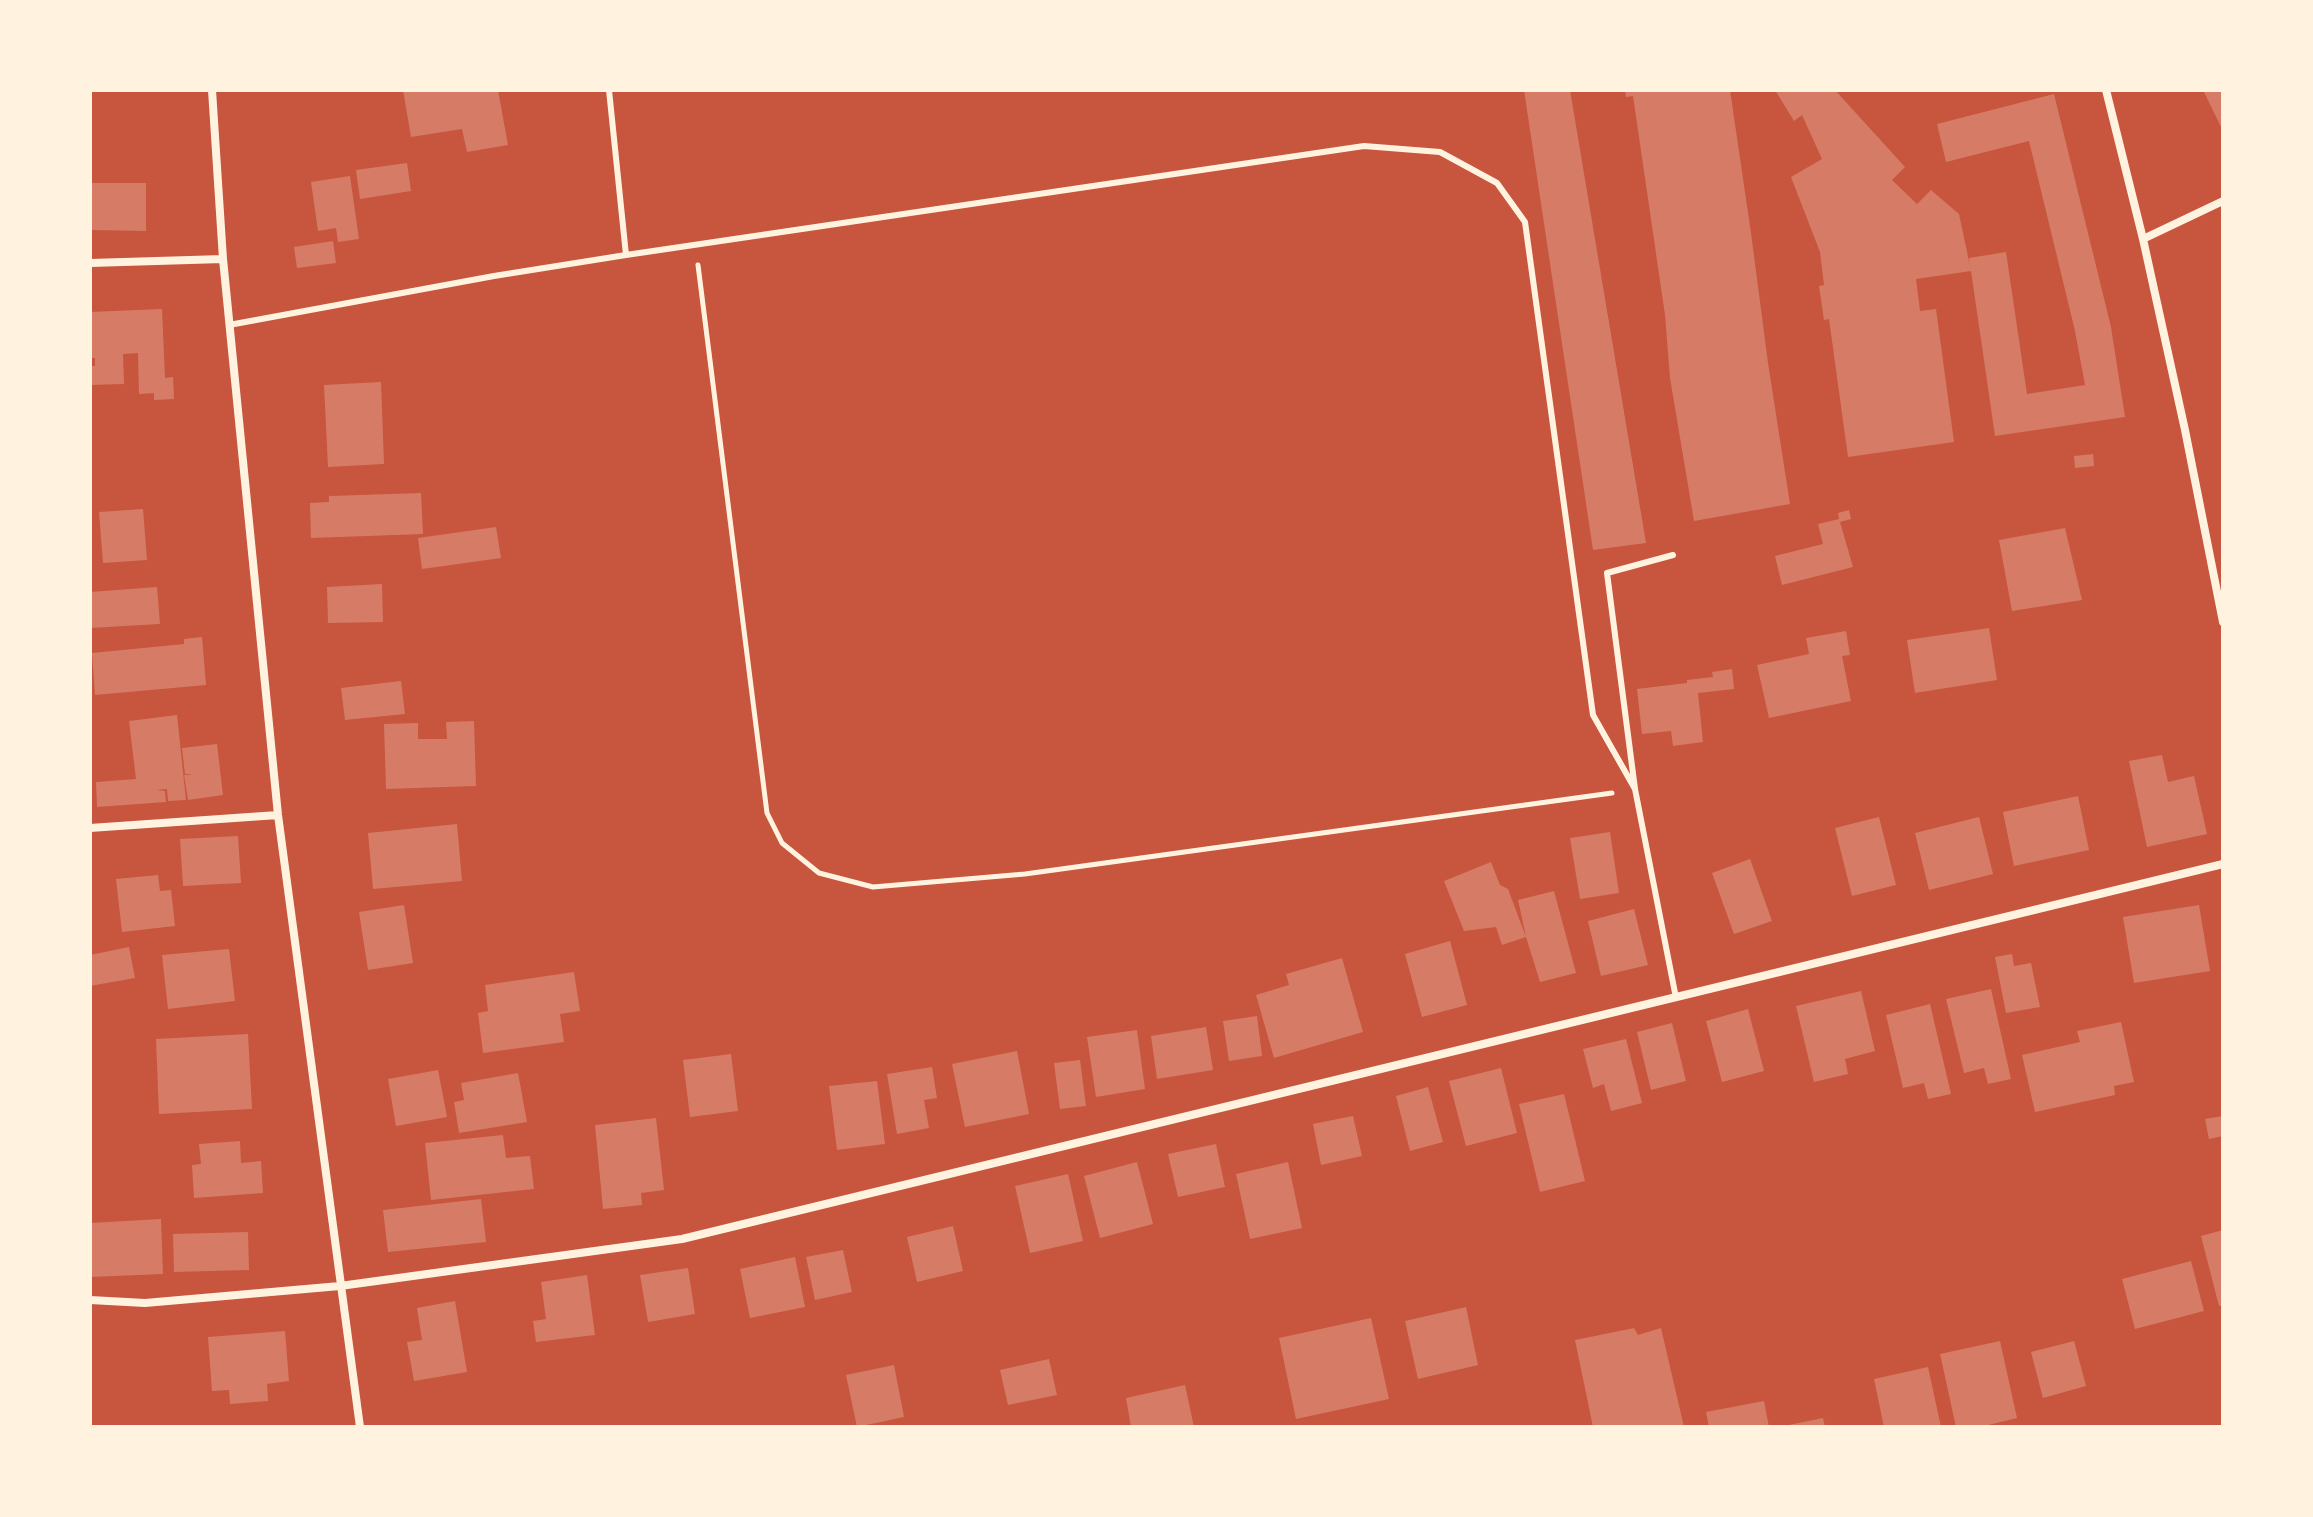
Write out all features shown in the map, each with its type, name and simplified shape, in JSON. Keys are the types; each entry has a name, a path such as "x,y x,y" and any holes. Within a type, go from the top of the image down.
{"street":[{"path":"212,90 229,325 278,815 360,1427"},
{"path":"2106,90 2143,239 2223,622"},
{"path":"2143,239 2223,201"},
{"path":"90,263 223,259"},
{"path":"90,828 278,815"},
{"path":"90,1300 145,1303 340,1286 682,1239 2223,864"}],"lane":[{"path":"609,90 626,255"},
{"path":"229,325 626,255 1364,146 1440,152 1497,183 1525,222 1593,715 1635,789"},
{"path":"1673,555 1607,573 1635,789 1676,998"}],"path":[{"path":"695,245 767,813 782,843 819,873 873,887 1025,874 1635,789"}],"building":[{"path":"403,90 498,90 508,145 467,152 462,129 411,137"},
{"path":"1524,90 1570,90 1646,543 1593,550"},
{"path":"1625,90 1730,90 1790,504 1694,521 1670,378 1665,315 1633,96 1626,97"},
{"path":"1775,90 1835,90 1905,167 1892,180 1917,204 1931,190 1959,214 1970,266 1969,258 2006,252 2027,394 2085,385 2029,141 1946,162 1937,124 2054,94 2111,327 2125,417 1995,436 1971,271 1916,279 1920,311 1936,309 1954,442 1848,457 1829,319 1824,320 1819,286 1824,285 1820,252 1791,177 1822,159 1802,115 1794,121"},
{"path":"2203,90 2223,90 2223,131"},
{"path":"407,163 411,191 360,199 356,170"},
{"path":"350,176 359,239 338,242 336,228 318,231 311,182"},
{"path":"91,183 146,183 146,231 91,230"},
{"path":"333,241 336,263 297,268 294,247"},
{"path":"162,309 165,378 173,377 174,399 154,400 154,393 139,394 138,353 123,354 124,384 90,385 90,366 95,366 95,358 90,358 90,312"},
{"path":"381,382 384,464 328,467 324,385"},
{"path":"2093,454 2094,466 2075,468 2074,456"},
{"path":"421,493 423,534 311,538 310,503 329,502 329,496"},
{"path":"143,509 147,560 103,563 99,512"},
{"path":"1849,510 1851,519 1840,522 1853,567 1782,585 1775,556 1823,544 1818,524 1839,519 1838,513"},
{"path":"496,527 501,558 422,569 418,538"},
{"path":"2065,528 2082,600 2012,611 1999,540"},
{"path":"382,584 383,622 328,623 327,587"},
{"path":"157,587 160,624 90,628 90,592"},
{"path":"1989,628 1997,680 1915,693 1907,640"},
{"path":"1846,631 1850,655 1842,656 1851,701 1769,718 1757,665 1809,654 1806,638"},
{"path":"202,637 206,685 95,695 92,653 184,644 184,639"},
{"path":"1732,669 1734,689 1698,693 1703,742 1673,746 1671,731 1642,734 1637,689 1687,683 1687,680 1713,677 1712,672"},
{"path":"401,681 405,714 345,720 341,688"},
{"path":"177,715 186,800 168,801 167,789 157,790 165,791 166,802 97,807 96,782 136,779 129,721"},
{"path":"474,721 476,786 386,789 384,724 418,723 418,739 447,739 446,722"},
{"path":"217,744 223,795 188,800 184,775 195,774 185,774 182,748"},
{"path":"2162,755 2168,782 2194,776 2207,834 2147,847 2129,761"},
{"path":"2078,796 2089,850 2014,866 2003,812"},
{"path":"1879,817 1896,885 1852,896 1835,828"},
{"path":"1979,817 1993,874 1929,890 1915,833"},
{"path":"457,824 462,881 373,889 368,833"},
{"path":"1610,832 1619,893 1580,899 1570,838"},
{"path":"238,836 241,883 183,886 180,839"},
{"path":"1750,859 1772,921 1734,934 1712,873"},
{"path":"1491,862 1500,885 1508,889 1526,937 1502,945 1496,927 1464,931 1444,881"},
{"path":"158,875 160,891 171,890 175,926 122,932 116,879"},
{"path":"1554,891 1576,973 1540,982 1518,900"},
{"path":"404,905 413,963 368,970 359,912"},
{"path":"2199,905 2210,971 2134,983 2123,917"},
{"path":"1634,909 1648,965 1601,976 1588,921"},
{"path":"1450,941 1467,1005 1422,1017 1405,954"},
{"path":"129,947 135,978 90,986 90,955"},
{"path":"229,949 235,1001 168,1009 162,955"},
{"path":"2012,954 2014,966 2031,963 2040,1007 2006,1013 1995,957"},
{"path":"1342,958 1363,1032 1274,1058 1256,995 1289,985 1286,974"},
{"path":"574,972 580,1011 560,1014 564,1042 483,1053 478,1013 488,1011 485,985"},
{"path":"1991,989 2011,1079 1988,1084 1984,1068 1964,1073 1946,999"},
{"path":"1861,991 1875,1051 1845,1059 1848,1074 1814,1082 1796,1006"},
{"path":"1930,1004 1951,1094 1928,1099 1924,1083 1903,1088 1886,1015"},
{"path":"1748,1009 1764,1071 1722,1082 1706,1021"},
{"path":"1257,1016 1262,1056 1229,1061 1223,1021"},
{"path":"2121,1022 2134,1082 2114,1086 2115,1095 2035,1112 2022,1055 2080,1042 2077,1031"},
{"path":"1672,1023 1686,1081 1651,1090 1637,1032"},
{"path":"1206,1027 1213,1070 1157,1079 1151,1036"},
{"path":"1137,1030 1145,1089 1096,1097 1087,1037"},
{"path":"248,1034 252,1109 159,1114 156,1039"},
{"path":"1626,1039 1642,1103 1611,1111 1604,1084 1593,1088 1583,1049"},
{"path":"1017,1051 1029,1114 965,1127 952,1064"},
{"path":"731,1054 738,1111 690,1117 683,1060"},
{"path":"1080,1060 1086,1106 1060,1109 1054,1063"},
{"path":"932,1067 937,1098 924,1100 929,1128 897,1134 887,1074"},
{"path":"1501,1068 1517,1133 1466,1146 1449,1081"},
{"path":"438,1070 447,1117 396,1126 388,1079"},
{"path":"518,1073 527,1122 459,1133 454,1102 464,1100 461,1083"},
{"path":"877,1081 885,1144 837,1150 829,1086"},
{"path":"1428,1087 1443,1142 1410,1151 1396,1096"},
{"path":"1564,1094 1585,1181 1540,1192 1519,1104"},
{"path":"1353,1116 1362,1156 1321,1165 1313,1124"},
{"path":"2223,1116 2223,1136 2209,1139 2205,1119"},
{"path":"656,1118 664,1190 641,1193 642,1205 603,1209 595,1125"},
{"path":"503,1135 506,1158 530,1156 534,1189 431,1200 425,1143"},
{"path":"240,1141 241,1163 261,1161 263,1193 194,1198 192,1165 201,1164 199,1144"},
{"path":"1216,1144 1225,1187 1178,1197 1168,1154"},
{"path":"1137,1162 1153,1224 1100,1238 1084,1176"},
{"path":"1288,1162 1302,1228 1250,1239 1236,1174"},
{"path":"1068,1174 1083,1241 1030,1253 1015,1186"},
{"path":"481,1199 486,1242 388,1252 383,1210"},
{"path":"161,1219 163,1274 90,1277 90,1223"},
{"path":"953,1226 963,1271 917,1282 907,1237"},
{"path":"2223,1230 2223,1305 2219,1306 2201,1236"},
{"path":"248,1232 249,1270 174,1272 173,1234"},
{"path":"843,1250 852,1292 815,1300 806,1257"},
{"path":"795,1257 805,1307 750,1318 740,1269"},
{"path":"2191,1261 2204,1311 2135,1329 2122,1279"},
{"path":"688,1268 695,1314 648,1322 640,1275"},
{"path":"587,1275 595,1335 536,1342 533,1321 546,1319 541,1282"},
{"path":"455,1301 467,1372 414,1381 407,1342 422,1340 417,1308"},
{"path":"1466,1307 1478,1365 1418,1379 1405,1321"},
{"path":"1371,1318 1389,1399 1296,1419 1279,1338"},
{"path":"1634,1328 1638,1335 1661,1328 1684,1427 1593,1427 1575,1340"},
{"path":"285,1331 289,1381 267,1384 268,1401 230,1404 229,1390 212,1391 208,1337"},
{"path":"2000,1341 2017,1418 1980,1427 1956,1427 1940,1354"},
{"path":"2074,1341 2086,1386 2043,1398 2031,1352"},
{"path":"1049,1359 1057,1395 1008,1405 1000,1370"},
{"path":"894,1365 904,1417 857,1427 846,1375"},
{"path":"1928,1367 1941,1427 1884,1427 1874,1379"},
{"path":"1185,1385 1194,1427 1131,1427 1126,1398"},
{"path":"1764,1401 1769,1427 1709,1427 1706,1412"},
{"path":"1823,1418 1825,1427 1784,1427 1784,1426"}]}
